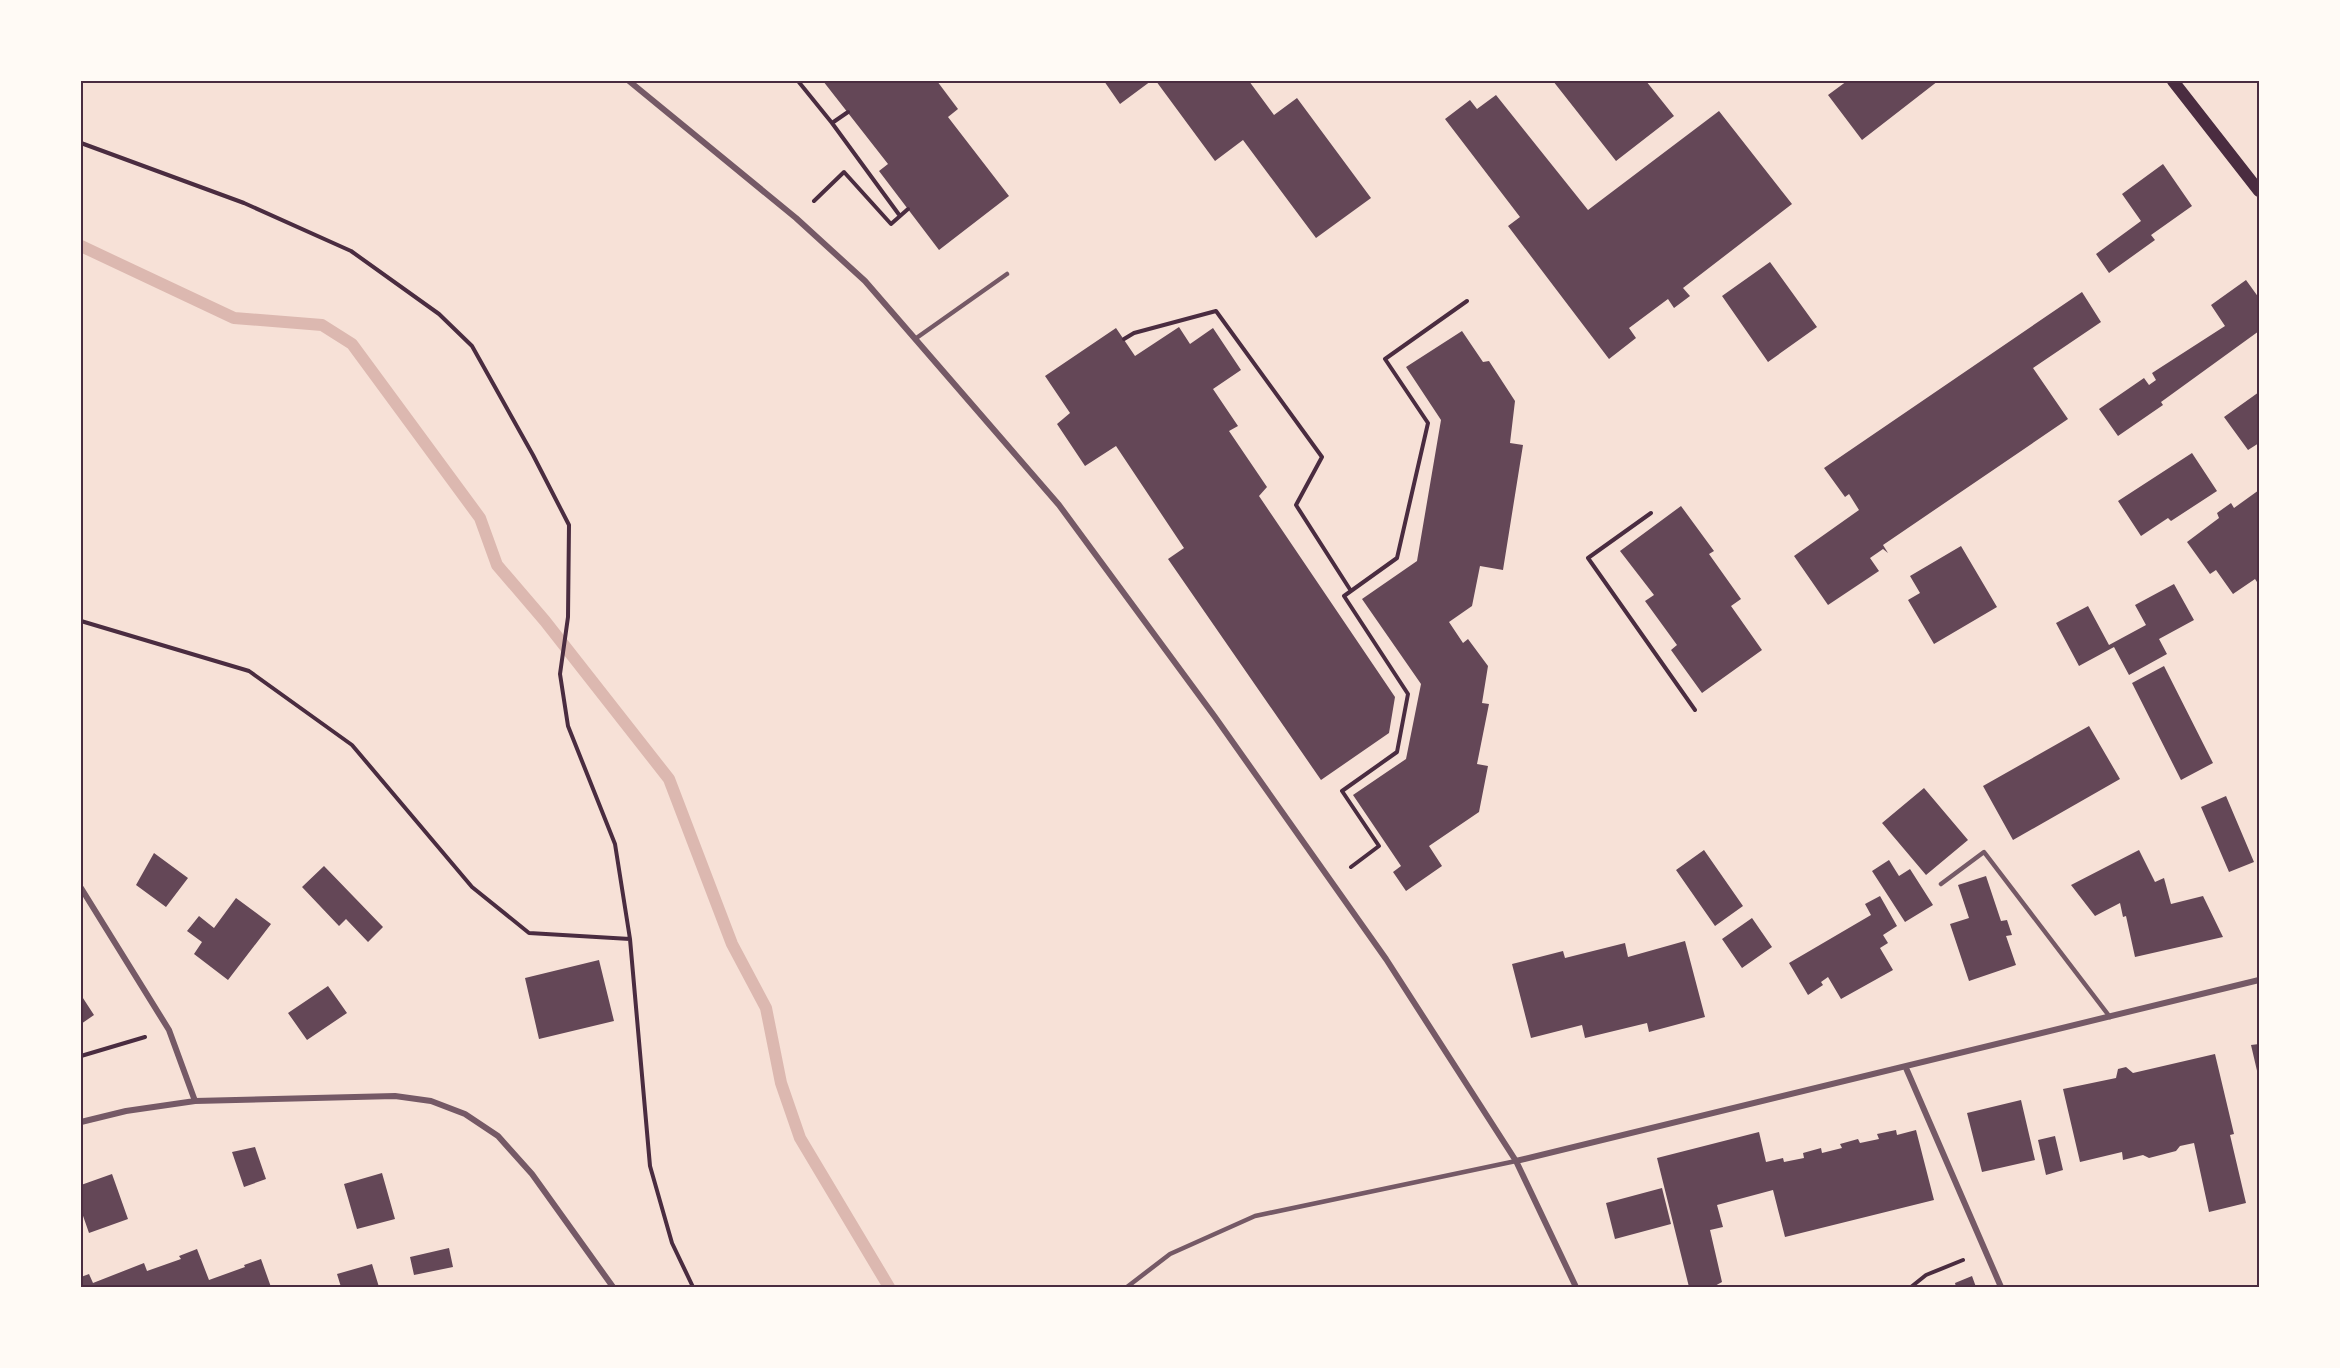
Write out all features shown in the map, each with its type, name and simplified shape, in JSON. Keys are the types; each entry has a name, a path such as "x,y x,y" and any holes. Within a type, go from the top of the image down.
{"main road":[{"path":"2173,81 2259,191"}],"street":[{"path":"629,81 796,218 865,281 1059,505 1215,717 1386,959 1516,1161 1576,1287"},
{"path":"81,888 169,1029 195,1101"},
{"path":"1516,1161 1906,1068 2259,980"},
{"path":"1906,1068 2001,1287"},
{"path":"81,1122 126,1111 195,1101 395,1096 431,1101 465,1114 498,1136 532,1174 613,1287"}],"lane":[{"path":"915,339 1006,274"},
{"path":"1941,884 1984,852 2111,1017"},
{"path":"1127,1287 1170,1254 1255,1216 1516,1161"}],"path":[{"path":"798,81 900,216"},
{"path":"831,123 848,112"},
{"path":"81,143 244,203 351,251 439,314 472,346 569,525 568,617 560,674 568,726 615,844 630,939 650,1166 672,1244 693,1287"},
{"path":"796,218 844,172 891,224 908,209"},
{"path":"1332,882 1378,846 1341,791 1397,752 1408,694 1344,596 1397,558 1428,423 1385,359 1467,301"},
{"path":"1124,339 1134,333 1216,311 1322,457 1296,505 1351,591"},
{"path":"1651,513 1588,558 1695,710"},
{"path":"81,621 249,671 352,745 472,887 530,933 630,939"},
{"path":"81,1056 169,1029"},
{"path":"1911,1287 1926,1275 1985,1250"}],"building":[{"path":"823,81 937,81 958,109 948,117 1009,196 939,250 879,171 888,164"},
{"path":"1104,81 1151,81 1120,104"},
{"path":"1156,81 1249,81 1274,115 1297,98 1371,198 1316,238 1243,140 1215,161"},
{"path":"1553,81 1646,81 1674,116 1616,161"},
{"path":"1847,81 1938,81 1862,140 1828,95"},
{"path":"1496,95 1588,210 1719,111 1792,204 1683,288 1690,296 1674,308 1668,299 1629,328 1636,338 1609,359 1508,226 1520,217 1445,119 1470,100 1477,109"},
{"path":"2163,164 2192,206 2151,235 2155,240 2109,273 2096,254 2141,221 2122,194"},
{"path":"1770,262 1817,327 1768,362 1722,296"},
{"path":"2246,280 2259,298 2259,331 2161,402 2163,405 2118,436 2099,409 2144,378 2149,385 2156,380 2152,373 2225,326 2211,305"},
{"path":"2082,292 2101,322 2033,368 2068,419 1883,545 1888,553 1883,549 1870,558 1879,571 1828,605 1794,556 1859,510 1849,494 1845,497 1824,468"},
{"path":"1179,327 1190,344 1213,328 1241,370 1213,389 1238,426 1229,431 1267,487 1259,496 1395,697 1389,733 1321,780 1168,559 1184,548 1116,446 1085,466 1057,424 1070,413 1045,376 1116,328 1135,356"},
{"path":"1462,331 1483,362 1489,361 1515,401 1510,443 1523,445 1503,570 1480,566 1472,606 1449,622 1463,643 1468,639 1488,666 1482,703 1489,704 1477,764 1488,766 1479,812 1429,846 1442,866 1406,891 1393,872 1401,866 1353,795 1406,759 1421,684 1362,599 1417,561 1441,420 1406,367"},
{"path":"2259,392 2259,443 2248,450 2224,417"},
{"path":"2192,453 2217,491 2171,521 2168,518 2141,536 2118,501"},
{"path":"2259,490 2259,585 2255,579 2233,594 2216,570 2210,574 2187,542 2219,518 2217,513 2231,503 2234,508"},
{"path":"1681,506 1714,551 1709,554 1741,599 1731,606 1762,650 1702,693 1671,650 1677,645 1645,601 1654,595 1620,551"},
{"path":"1961,546 1997,607 1934,644 1908,600 1920,593 1910,576"},
{"path":"2174,584 2194,620 2159,639 2167,654 2129,675 2114,647 2079,666 2056,623 2088,606 2109,645 2146,625 2135,605"},
{"path":"2164,666 2213,763 2181,780 2132,683"},
{"path":"2089,726 2120,779 2013,840 1983,786"},
{"path":"1924,788 1968,840 1926,875 1882,823"},
{"path":"2226,796 2254,862 2229,872 2201,807"},
{"path":"1704,850 1743,906 1715,926 1676,870"},
{"path":"2139,850 2155,882 2164,878 2171,904 2203,896 2223,937 2135,957 2126,916 2123,917 2120,903 2095,916 2071,885"},
{"path":"154,853 188,878 166,907 136,885"},
{"path":"1889,860 1899,876 1910,869 1933,905 1905,922 1872,871"},
{"path":"324,866 383,927 368,942 346,919 339,926 302,887"},
{"path":"1986,876 2001,921 2007,920 2012,935 2006,936 2016,965 1969,981 1950,924 1969,918 1958,885"},
{"path":"1880,896 1897,926 1883,935 1888,943 1880,948 1893,970 1841,999 1828,977 1821,982 1823,985 1808,995 1789,963 1871,915 1865,904"},
{"path":"236,898 271,924 228,980 194,954 202,942 187,931 199,916 214,928"},
{"path":"1752,918 1772,947 1742,968 1722,939"},
{"path":"1685,941 1705,1017 1649,1032 1647,1023 1585,1038 1582,1025 1531,1038 1512,964 1563,951 1565,958 1625,943 1628,957"},
{"path":"599,960 614,1021 539,1039 525,978"},
{"path":"328,986 347,1013 307,1040 288,1013"},
{"path":"81,995 94,1015 81,1024"},
{"path":"2259,1044 2259,1075 2258,1075 2251,1045"},
{"path":"2215,1054 2234,1134 2230,1135 2246,1203 2209,1212 2194,1143 2180,1146 2176,1151 2149,1158 2143,1155 2123,1160 2122,1152 2080,1162 2063,1089 2116,1078 2118,1069 2126,1067 2133,1073"},
{"path":"2021,1100 2035,1160 1982,1172 1967,1113"},
{"path":"1896,1130 1897,1135 1916,1130 1934,1200 1785,1237 1773,1190 1717,1205 1723,1227 1710,1230 1722,1282 1713,1287 1689,1287 1657,1158 1759,1132 1766,1162 1783,1158 1784,1162 1804,1158 1803,1153 1821,1148 1822,1153 1842,1148 1840,1144 1858,1139 1860,1143 1879,1139 1877,1134"},
{"path":"2055,1136 2063,1170 2046,1175 2038,1140"},
{"path":"255,1147 266,1179 244,1187 232,1152"},
{"path":"382,1173 395,1219 357,1229 344,1184"},
{"path":"112,1174 128,1219 89,1233 81,1210 81,1185"},
{"path":"1662,1188 1671,1224 1615,1239 1606,1203"},
{"path":"449,1248 453,1267 414,1275 410,1257"},
{"path":"197,1249 209,1280 261,1259 271,1287 81,1287 81,1277 89,1274 93,1283 144,1263 147,1271 181,1259 179,1256"},
{"path":"372,1264 379,1287 341,1287 337,1274"},
{"path":"1972,1276 1976,1287 1956,1287 1955,1283"}],"waterway":[{"path":"81,246 234,318 322,325 352,344 480,518 497,565 545,621 669,779 732,944 766,1008 781,1083 800,1138 889,1287"}]}
